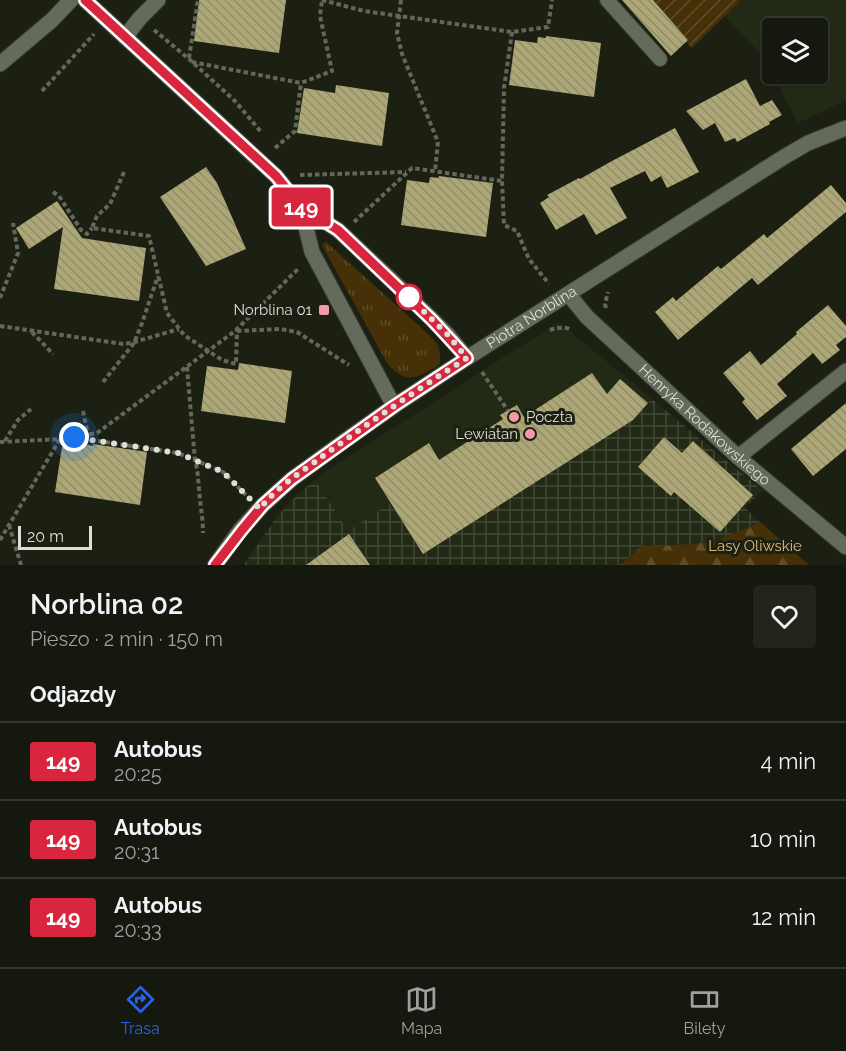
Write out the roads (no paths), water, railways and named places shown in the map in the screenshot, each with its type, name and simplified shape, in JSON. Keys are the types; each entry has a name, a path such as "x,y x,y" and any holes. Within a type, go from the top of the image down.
{"street":[{"path":"0,64 52,20 71,0"},
{"path":"85,0 276,176 301,207 338,230 440,327 467,358"},
{"path":"125,37 158,0"},
{"name":"Piotra Norblina","path":"215,565 260,509 292,479 394,406 784,157 808,143 846,128"},
{"path":"301,207 312,252 394,406"},
{"name":"Henryka Rodakowskiego","path":"569,295 587,317 738,457 846,547"},
{"path":"738,457 846,371"}],"lane":[{"path":"607,0 660,59"}],"place":[{"name":"Norblina 01","path":"324,310"},
{"name":"Poczta","path":"514,417"},
{"name":"Lewiatan","path":"530,434"}],"park label":[{"name":"Lasy Oliwskie","path":"755,546"}]}
